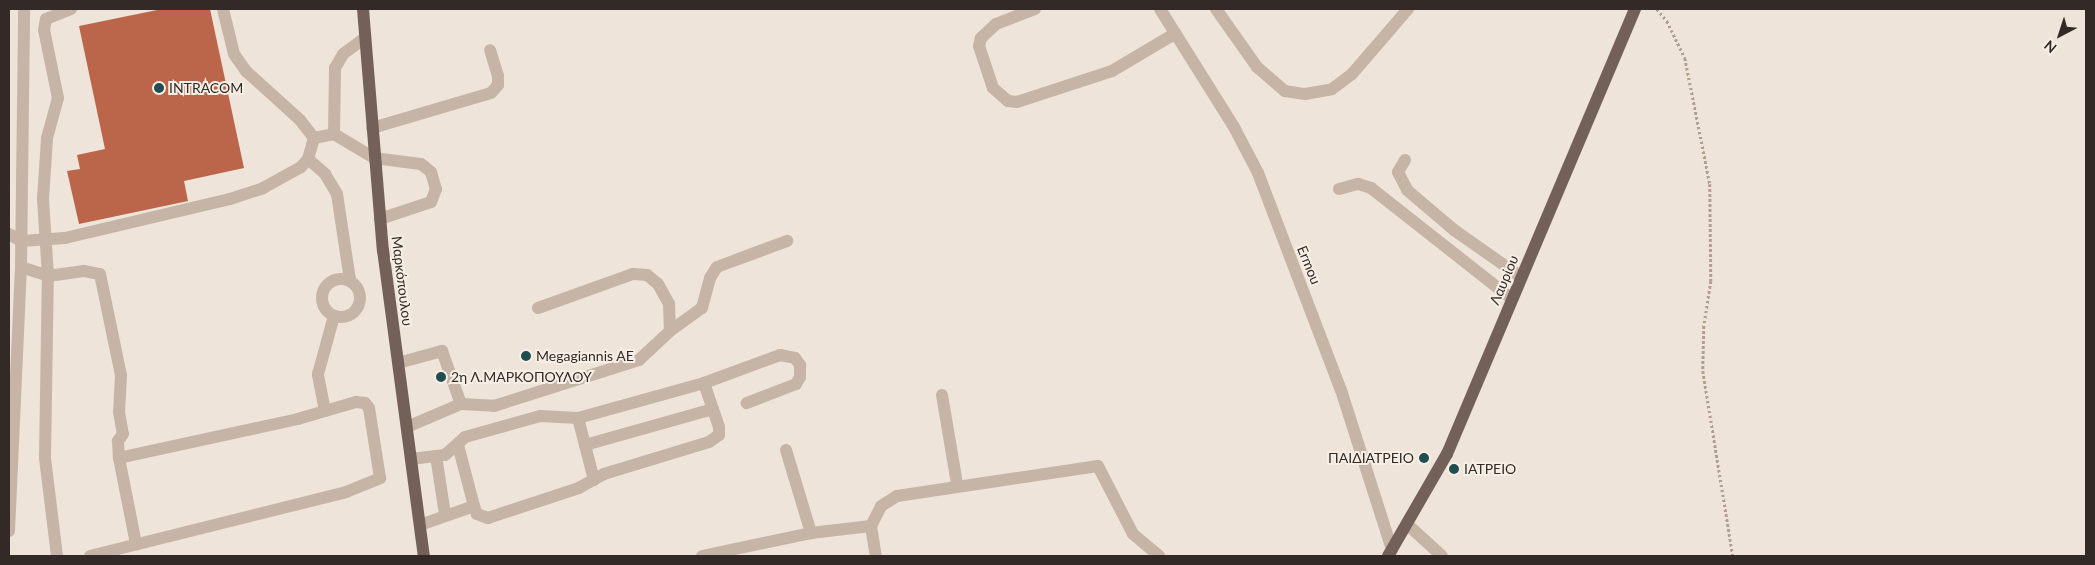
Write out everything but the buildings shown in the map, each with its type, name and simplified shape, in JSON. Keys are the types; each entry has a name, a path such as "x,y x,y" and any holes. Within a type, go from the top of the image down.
{"main road":[{"name":"Μαρκόπουλου","path":"363,9 380,219 424,556"},
{"name":"Λαυρίου","path":"1390,553 1448,454 1635,9"}],"street":[{"path":"9,531 21,241 24,9"},
{"path":"57,556 45,458 48,276 43,200 46,153 58,98 44,30 46,19 71,9"},
{"path":"223,9 234,54 246,71 300,120 314,138"},
{"path":"1035,9 996,24 981,38 979,46 993,88 1008,101 1017,102 1112,71 1176,33"},
{"name":"Ermou","path":"1160,9 1234,127 1258,174 1342,390 1390,553"},
{"path":"1216,9 1257,67 1285,91 1305,94 1332,89 1352,74 1408,9"},
{"path":"334,134 335,68 343,54 364,39"},
{"path":"372,128 491,93 498,85 498,76 490,50"},
{"path":"314,138 334,134 374,158 421,164 432,172 436,189 431,202 380,219"},
{"path":"9,234 21,241 46,240 230,199 263,188 308,159 314,138"},
{"path":"308,159 325,174 337,194 350,280 360,296 357,309 346,316 334,316 322,302 323,290 337,278 350,280"},
{"path":"1405,160 1398,172 1407,190 1454,230 1521,277"},
{"path":"1339,189 1358,184 1371,188 1512,298"},
{"path":"407,427 461,404 494,406 638,360 670,331 702,308 710,278 716,267 787,242"},
{"path":"20,267 48,276 84,271 100,274 121,374 120,412 124,434 118,441 119,458 136,544"},
{"path":"538,308 633,274 647,275 658,284 669,304 670,331"},
{"path":"326,411 318,374 334,316"},
{"path":"398,363 442,351 461,404"},
{"path":"411,459 445,455 465,438 540,416 578,418 704,383 780,355 795,358 800,365 800,377 796,384 746,403"},
{"path":"458,445 476,514 488,518 594,480 604,474 709,442 719,435 704,383"},
{"path":"942,395 957,484"},
{"path":"90,556 377,481 380,478 369,408 365,403 356,402 326,411 119,458"},
{"path":"585,445 713,409"},
{"path":"578,418 594,480"},
{"path":"786,450 811,533"},
{"path":"436,456 446,514"},
{"path":"876,556 871,526 881,506 897,496 957,484 1098,466 1133,534 1158,556"},
{"path":"420,525 446,514 474,506"},
{"path":"1408,525 1442,556"},
{"path":"702,556 811,533 871,526"}],"path":[{"path":"1657,9 1668,21 1684,58 1710,184 1711,281 1704,326 1703,371 1733,556"}],"place":[{"name":"INTRACOM","path":"159,88"},
{"name":"Megagiannis AE","path":"526,356"},
{"name":"2η Λ.ΜΑΡΚΟΠΟΥΛΟΥ","path":"441,377"},
{"name":"ΠΑΙΔΙΑΤΡΕΙΟ","path":"1424,458"},
{"name":"ΙΑΤΡΕΙΟ","path":"1454,469"}]}
